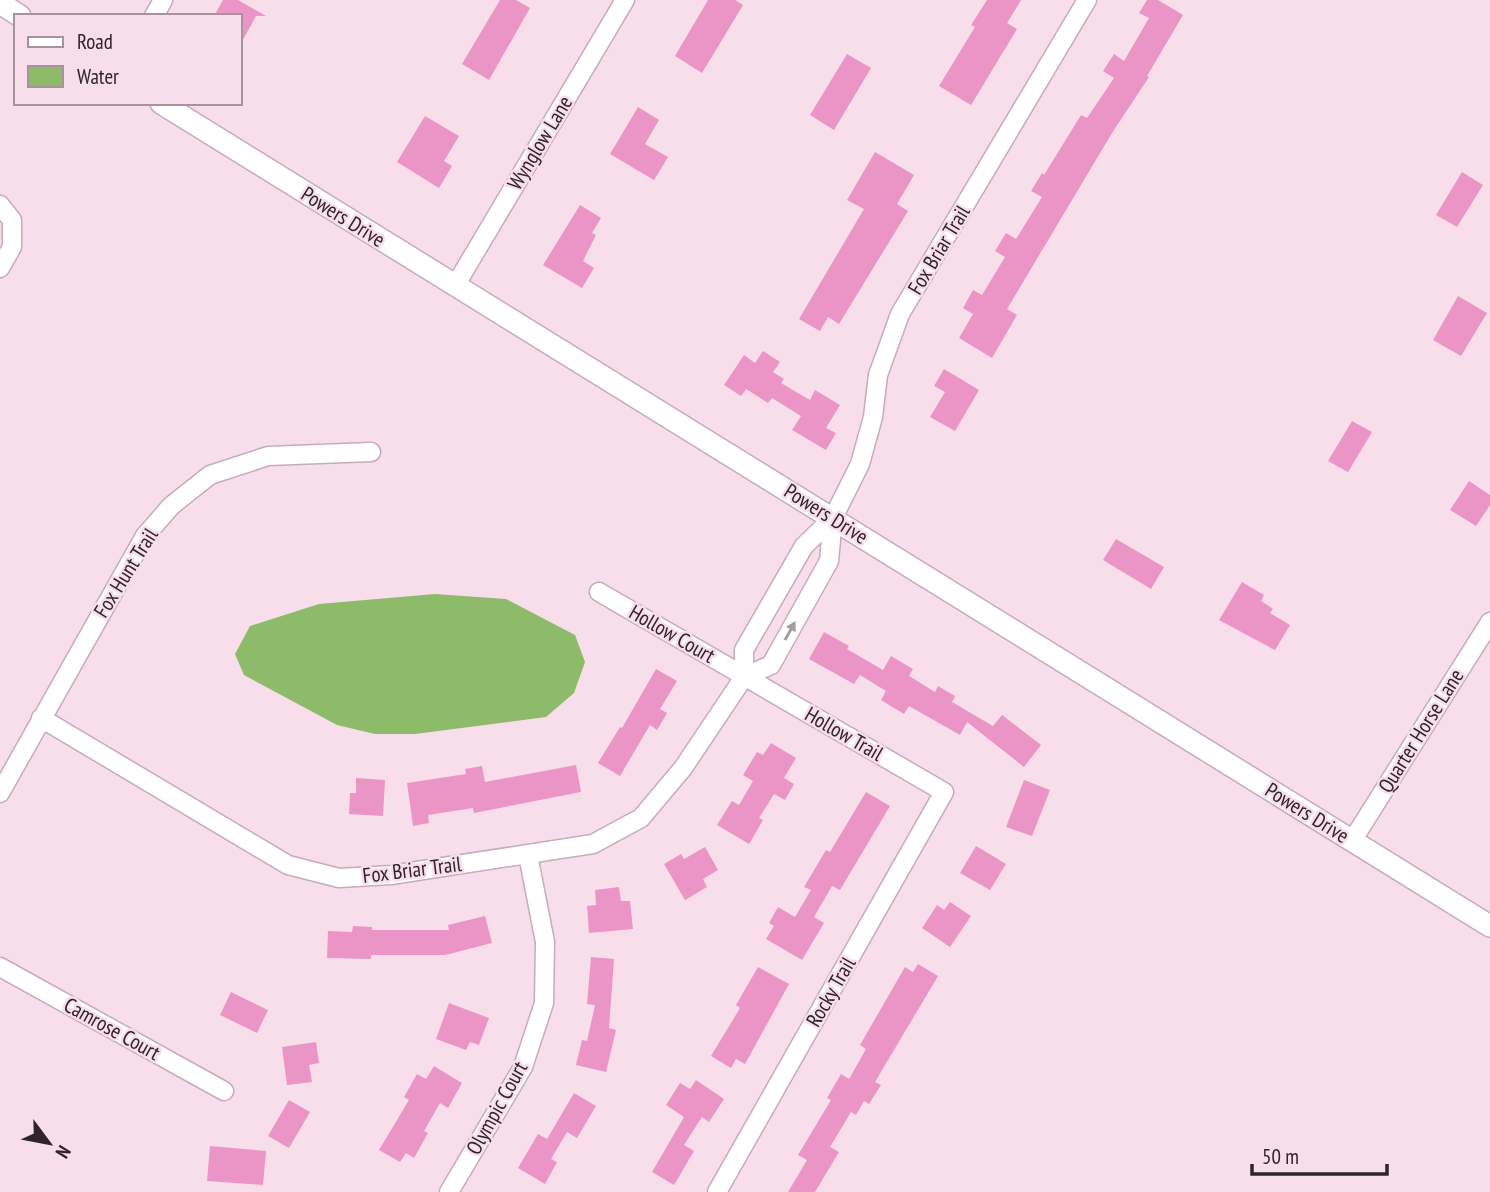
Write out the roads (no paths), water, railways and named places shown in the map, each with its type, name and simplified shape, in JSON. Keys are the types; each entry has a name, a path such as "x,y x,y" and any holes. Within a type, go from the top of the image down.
{"street":[{"name":"Wynglow Lane","path":"454,286 625,0"},
{"name":"Fox Briar Trail","path":"744,677 744,650 804,546 833,518 860,464 873,417 878,375 901,314 1087,0"},
{"path":"0,3 17,14"},
{"name":"Powers Drive","path":"164,105 1490,926"},
{"path":"0,205 12,220 12,247 0,268"},
{"name":"Fox Hunt Trail","path":"0,793 145,536 171,506 210,475 268,456 371,452"},
{"name":"Fox Briar Trail","path":"40,718 288,865 339,878 391,875 593,844 641,818 683,768 744,677 771,664 829,561 833,518"},
{"name":"Hollow Court","path":"599,592 744,677"},
{"name":"Quarter Horse Lane","path":"1352,841 1490,622"},
{"name":"Hollow Trail","path":"744,677 944,792"},
{"name":"Rocky Trail","path":"717,1192 944,792"},
{"name":"Olympic Court","path":"449,1192 523,1067 544,1003 545,942 528,855"},
{"name":"Camrose Court","path":"0,967 224,1091"}],"water":[{"path":"435,594 506,599 575,635 585,662 574,693 546,717 415,734 375,734 337,725 244,675 235,654 250,626 319,604"}]}
